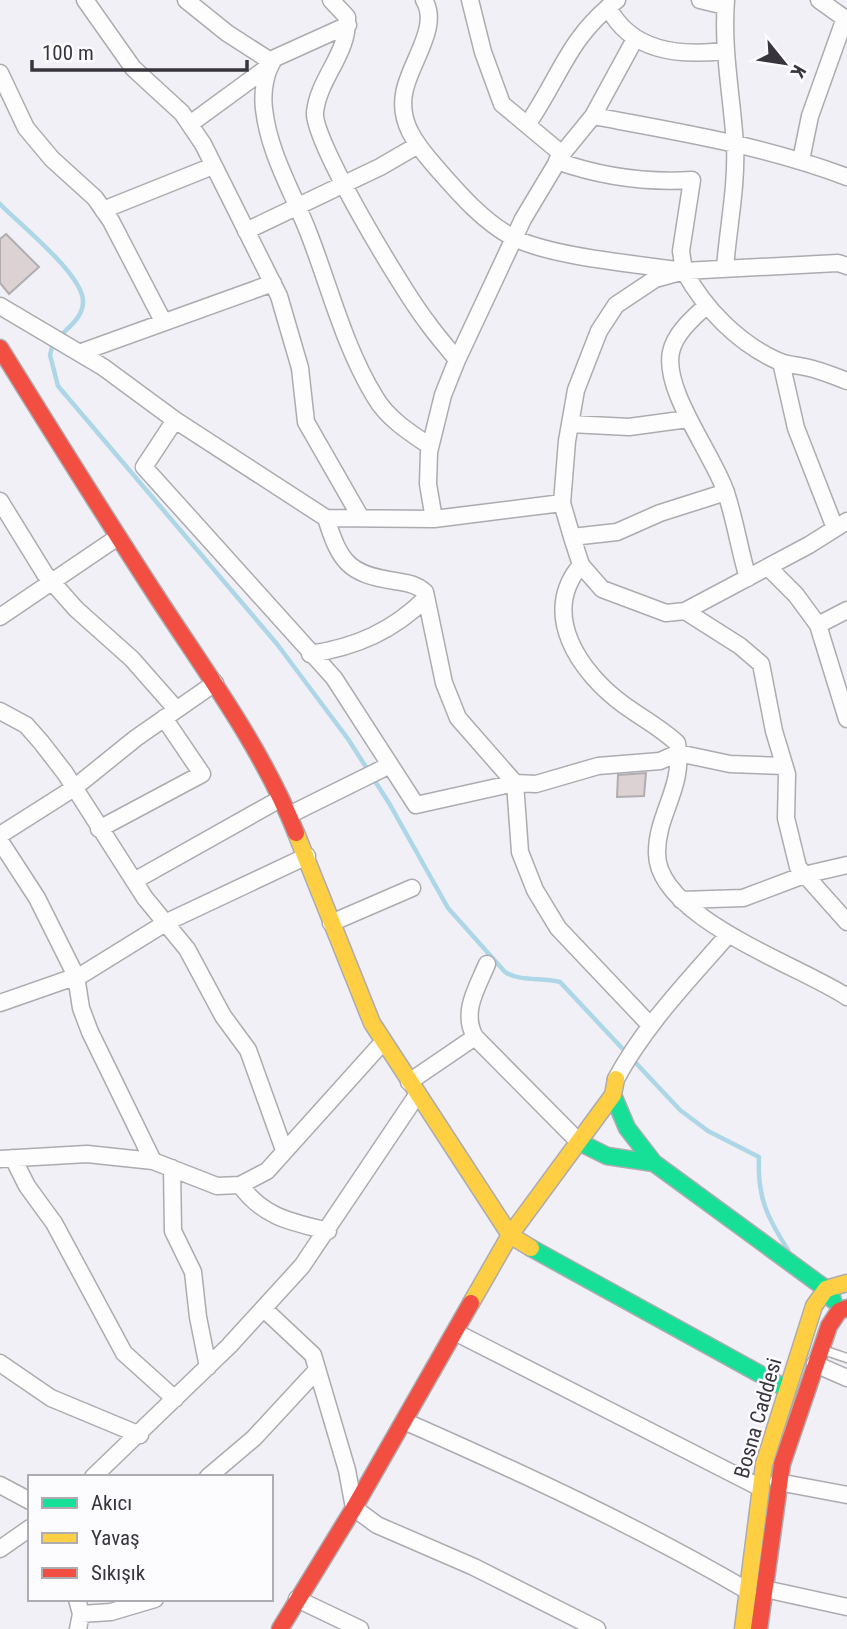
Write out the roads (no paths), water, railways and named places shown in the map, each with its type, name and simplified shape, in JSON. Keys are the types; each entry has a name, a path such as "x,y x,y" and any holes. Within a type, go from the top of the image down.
{"street":[{"path":"85,0 133,68 190,124 213,166 273,283 300,369 306,422 361,518"},
{"path":"186,0 270,65"},
{"path":"331,0 347,18 348,25 342,52 321,91 315,113 317,125 345,183 402,285 457,360"},
{"path":"424,0 429,9 431,24 422,40 404,92 402,112 418,145 463,198 492,224 514,238 545,248 684,271"},
{"path":"470,0 502,104 560,158 598,176 669,182 692,180 681,251 684,271 706,306 717,318 781,362 847,381"},
{"path":"700,0 726,3 724,51 735,144 725,268"},
{"path":"801,160 810,116 846,19 819,0"},
{"path":"527,125 548,94 575,40 613,3"},
{"path":"613,3 616,22 635,39 665,51 696,54 724,51"},
{"path":"190,124 270,65 348,25"},
{"path":"434,519 428,484 430,446 443,395 457,360 514,238 560,158 593,116 635,39"},
{"path":"270,65 264,106 266,120 283,178 296,205 346,337 375,398 390,416 430,446"},
{"path":"0,73 26,128 52,159 95,198 103,210 128,250 138,278 163,321"},
{"path":"593,116 735,144 801,160 847,177"},
{"path":"246,231 418,145"},
{"path":"103,210 213,166"},
{"path":"781,362 796,428 841,525 685,611 666,613 602,589 581,565 562,503 576,390 599,331 616,305 655,279 684,271 838,263 847,266"},
{"path":"79,353 273,283"},
{"path":"706,306 679,334 670,353 674,377 688,419 726,492 748,578"},
{"path":"0,307 79,353 175,420 326,518 434,519 562,503"},
{"path":"0,348 118,537 215,684 289,815 372,1023 510,1235 561,1267 787,1389"},
{"path":"570,424 629,427 688,419"},
{"path":"175,420 144,467 334,678 385,768 416,805 515,783 536,784 587,768 660,761 678,752 730,764 784,766"},
{"path":"572,537 617,532 660,513 726,492"},
{"path":"0,500 51,581 91,623 132,659 170,713 202,774 99,829"},
{"path":"326,518 339,555 351,568 366,576 418,585 426,598 444,683 458,718 515,783 520,852 535,890 558,928 650,1024"},
{"path":"0,617 118,537"},
{"path":"581,565 564,594 561,616 573,649 594,679 623,705 677,743 678,780 658,837 656,856 681,900 729,935 847,997"},
{"path":"768,567 796,595 818,625 840,680 847,719"},
{"path":"310,654 343,649 368,640 410,615 426,598"},
{"path":"818,625 847,610"},
{"path":"685,611 740,646 761,664 774,731 787,774 786,818 790,843 804,875 847,922"},
{"path":"0,835 74,788 170,713 215,684"},
{"path":"0,710 26,725 74,788 134,881 187,949 223,1016 248,1050 284,1150"},
{"path":"289,815 385,768"},
{"path":"134,881 281,799"},
{"path":"0,841 37,898 76,976 80,1008 153,1161"},
{"path":"0,1003 76,976 167,922 307,856"},
{"path":"681,900 743,898 804,875 847,865"},
{"path":"331,923 412,888"},
{"path":"279,1629 355,1508 510,1235 579,1142 614,1087 633,1046 729,935"},
{"path":"488,964 469,1006 470,1028 475,1037 579,1142 607,1156 654,1163"},
{"path":"95,1475 140,1435 264,1310 327,1231 413,1088 475,1037"},
{"path":"6,1159 88,1154 153,1161 217,1186 240,1185 267,1171 383,1042"},
{"path":"614,1087 626,1128 654,1163 826,1289 843,1310"},
{"path":"6,1159 89,1284 118,1345 142,1372 175,1399"},
{"path":"172,1168 173,1231 193,1272 208,1367"},
{"path":"240,1185 250,1199 272,1216 327,1231"},
{"path":"826,1289 847,1283"},
{"name":"Bosna Caddesi","path":"759,1629 756,1590 759,1487 814,1306 826,1289"},
{"path":"264,1310 313,1355 347,1470 355,1508 377,1525 474,1567 597,1629"},
{"name":"Bosna Caddesi","path":"743,1629 756,1590 778,1482 817,1357 829,1326 843,1310"},
{"path":"455,1332 759,1487"},
{"path":"817,1357 847,1378"},
{"path":"0,1363 51,1398 140,1435"},
{"path":"210,1475 254,1438 317,1370"},
{"path":"404,1421 591,1504 756,1590 847,1608"},
{"path":"778,1482 847,1495"},
{"path":"0,1485 28,1500"},
{"path":"0,1549 28,1529"},
{"path":"297,1599 360,1629"},
{"path":"79,1614 111,1612 148,1601"}],"lane":[{"path":"817,1357 847,1358"}],"waterway":[{"path":"0,204 62,264 80,291 83,302 81,312 59,337"},
{"path":"53,343 50,355 58,386 277,644 348,739 389,803 448,908 505,972 518,977 560,982 680,1110 708,1131 759,1157 760,1184 765,1206 788,1250"}]}
